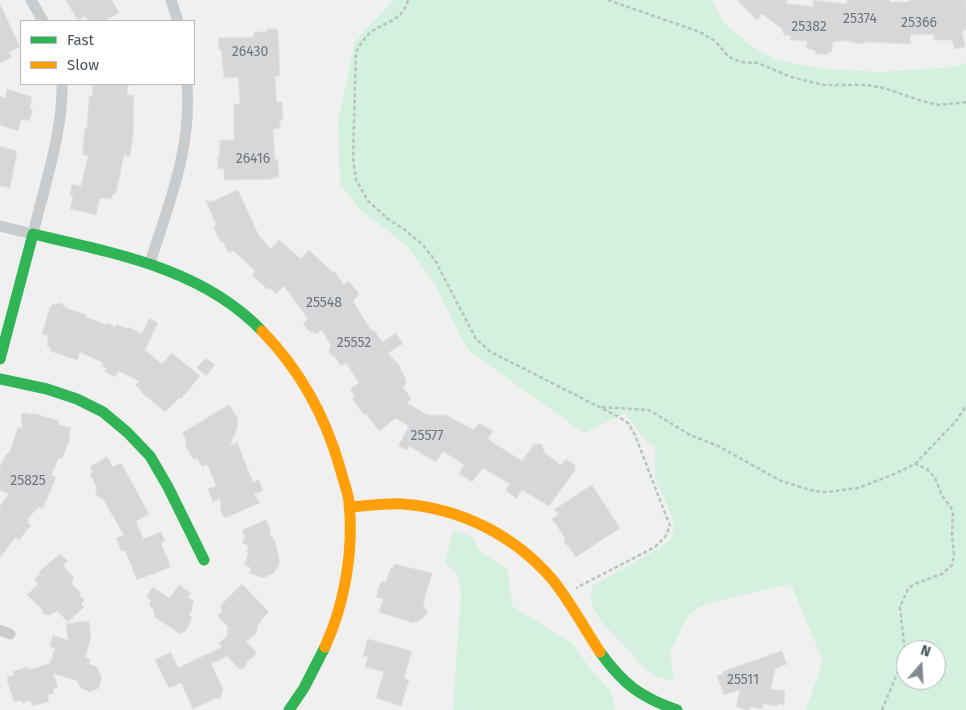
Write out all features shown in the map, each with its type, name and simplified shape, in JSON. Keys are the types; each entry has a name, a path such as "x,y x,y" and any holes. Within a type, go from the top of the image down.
{"street":[{"path":"32,0 42,20"},
{"path":"171,0 178,20"},
{"path":"0,359 60,127 62,85"},
{"path":"150,263 184,150 187,126 187,85"},
{"path":"0,226 150,263 181,276 213,292 247,318 276,344 299,373 321,414 337,450 349,506 349,562 341,604 319,664 290,710"},
{"path":"0,379 77,399 102,412 127,432 150,456 204,560"},
{"path":"349,506 401,504 452,512 472,519 516,544 563,595 598,652 624,680 644,696 677,710"}],"path":[{"path":"408,0 396,19 370,32 356,52 353,158 356,180 368,200 388,219 423,244 435,260 476,339 491,352 618,416 628,423 635,435 670,526 666,537 656,547 563,595"},
{"path":"608,0 700,32 715,42 729,57 741,62 758,63 791,77 824,85 867,85 884,88 939,105 966,102"},
{"path":"601,408 649,410 690,435 718,446 781,480 814,491 827,492 858,488 915,464 956,421 966,406"},
{"path":"882,710 905,654 900,607 908,589 914,584 942,574 952,564 954,555 953,514 951,507 942,496 936,478 928,469 915,464"}],"green space":[{"path":"393,0 712,0 724,23 751,46 776,60 825,69 880,72 953,67 966,63 966,710 806,710 823,661 791,584 717,601 697,608 687,617 670,652 674,681 664,679 648,671 604,625 595,611 591,595 592,586 660,548 671,538 674,528 672,516 655,478 655,447 644,439 626,417 627,412 584,433 468,350 435,284 406,245 359,209 340,183 338,121 355,42"},
{"path":"453,530 473,537 480,552 507,568 513,607 572,643 591,670 611,691 615,710 453,710 461,591 457,573 445,563"}],"building":[{"path":"66,0 112,0 119,13 106,20 87,20 85,16 78,20"},
{"path":"737,0 788,0 786,3 813,7 814,0 847,4 847,0 909,2 909,0 966,0 966,30 962,31 965,47 955,49 952,40 934,40 934,34 910,35 911,44 867,42 858,44 849,41 837,41 833,42 832,51 826,55 817,54 814,50 806,48 807,41 790,40 791,36 784,35 782,29 762,14 757,20"},
{"path":"0,4 20,47 9,52 12,57 0,63"},
{"path":"267,29 278,29 280,76 275,76 276,96 277,102 282,102 283,120 280,120 280,128 273,129 275,160 278,159 279,177 274,177 274,179 224,180 224,169 218,169 220,140 234,140 234,104 240,104 238,77 224,78 218,38 254,37 254,32 267,32"},
{"path":"93,85 128,85 127,95 134,95 133,136 130,156 124,155 116,193 112,195 112,199 100,198 96,215 70,209 73,196 70,196 72,184 81,186 88,156 83,155 83,146 85,128 87,129 89,96 92,96"},
{"path":"7,89 32,97 30,109 33,110 29,121 21,119 18,131 0,125 0,96 5,98"},
{"path":"0,146 17,151 10,188 0,186"},
{"path":"238,190 259,236 271,249 279,240 301,259 309,250 332,272 334,271 344,285 349,281 359,294 353,301 371,330 375,331 382,342 396,333 403,344 388,353 399,365 405,378 406,384 403,387 411,398 407,403 427,415 446,415 474,430 479,423 493,431 488,438 492,442 522,461 534,444 542,444 544,452 561,465 566,459 576,466 574,468 576,469 549,506 522,490 516,499 506,490 510,484 483,468 472,482 459,474 464,465 443,451 436,462 409,446 407,450 398,446 409,426 396,418 379,431 352,399 355,396 350,389 359,383 346,363 341,366 335,357 331,355 329,352 331,346 322,330 316,334 309,331 303,323 308,319 284,286 276,294 270,288 268,290 252,275 255,272 253,269 234,251 229,253 223,242 220,241 213,226 216,225 206,201 213,201"},
{"path":"61,303 66,308 87,315 86,317 115,327 117,324 128,329 128,327 142,334 149,318 158,323 145,350 162,364 172,353 200,376 181,399 179,398 165,412 140,391 135,385 139,381 118,371 115,377 105,372 107,368 101,366 103,363 80,352 77,360 50,351 51,347 47,346 48,336 42,334 50,308 52,305"},
{"path":"206,358 215,365 206,376 197,368"},
{"path":"229,405 237,417 238,425 230,446 237,442 253,482 259,480 263,491 254,494 260,503 225,518 221,512 220,499 213,502 208,489 216,486 207,464 202,467 197,458 194,460 186,447 185,438 182,433"},
{"path":"27,413 59,421 58,424 71,428 70,440 51,475 56,477 43,508 39,507 27,519 29,520 27,522 31,525 19,540 16,537 0,557 0,506 9,494 0,490 0,466 7,453 9,454 18,427 22,429 21,414"},
{"path":"107,457 113,467 121,463 149,514 136,521 143,539 161,532 165,541 161,543 171,567 137,580 125,550 121,551 116,538 124,535 103,499 96,495 96,486 90,474 93,472 90,467"},
{"path":"592,485 620,528 576,557 565,544 564,536 552,519 559,514 554,510"},
{"path":"266,520 271,531 269,532 275,541 280,563 274,573 263,578 249,573 251,568 244,565 249,553 246,552 249,546 242,543 245,537 242,530"},
{"path":"60,554 68,561 63,565 74,578 71,583 85,600 81,604 84,607 68,622 57,611 50,615 44,615 41,608 27,595 38,584 34,579 40,574 39,572"},
{"path":"394,564 432,573 423,604 428,613 419,621 413,623 379,612 383,599 376,597 380,584 382,581 386,582 391,567 393,568"},
{"path":"242,584 269,612 260,621 256,634 246,641 257,653 247,662 244,668 239,669 227,656 211,664 223,689 220,699 216,698 193,709 181,683 169,688 155,660 171,652 178,668 222,647 219,643 227,636 228,627 219,618 218,615 223,611 220,608"},
{"path":"179,585 191,593 188,597 194,601 189,615 192,617 191,622 184,633 180,634 155,617 153,608 149,606 151,601 146,596 153,587 169,598"},
{"path":"89,621 91,638 85,657 90,659 89,664 97,667 102,678 99,688 90,692 81,688 77,681 53,673 58,688 53,689 54,693 47,695 49,702 32,706 31,701 22,703 21,700 14,702 7,677 14,675 13,671 28,667 29,670 50,663 55,648 50,647 53,635 68,640 66,624"},
{"path":"368,639 412,651 404,678 409,680 401,706 376,698 384,672 365,667 368,657 363,656"},
{"path":"782,651 787,664 775,669 771,689 785,691 784,705 763,704 763,709 750,707 750,710 747,710 736,707 740,690 724,695 717,676 723,674 722,672"}],"traffic: fast":[{"path":"0,359 33,234 125,256 184,278 212,292 238,310 262,331"},
{"path":"0,379 47,389 77,399 103,412 127,432 150,456 168,487 204,560"},
{"path":"289,710 304,688 325,647"},
{"path":"600,652 617,673 633,688 653,700 677,710"}],"traffic: slow":[{"path":"262,331 288,361 310,394 334,448 349,501 350,538 346,576 338,613 325,647"},
{"path":"349,507 383,504 424,507 445,511 484,526 521,549 552,579 571,605 600,652"}]}
